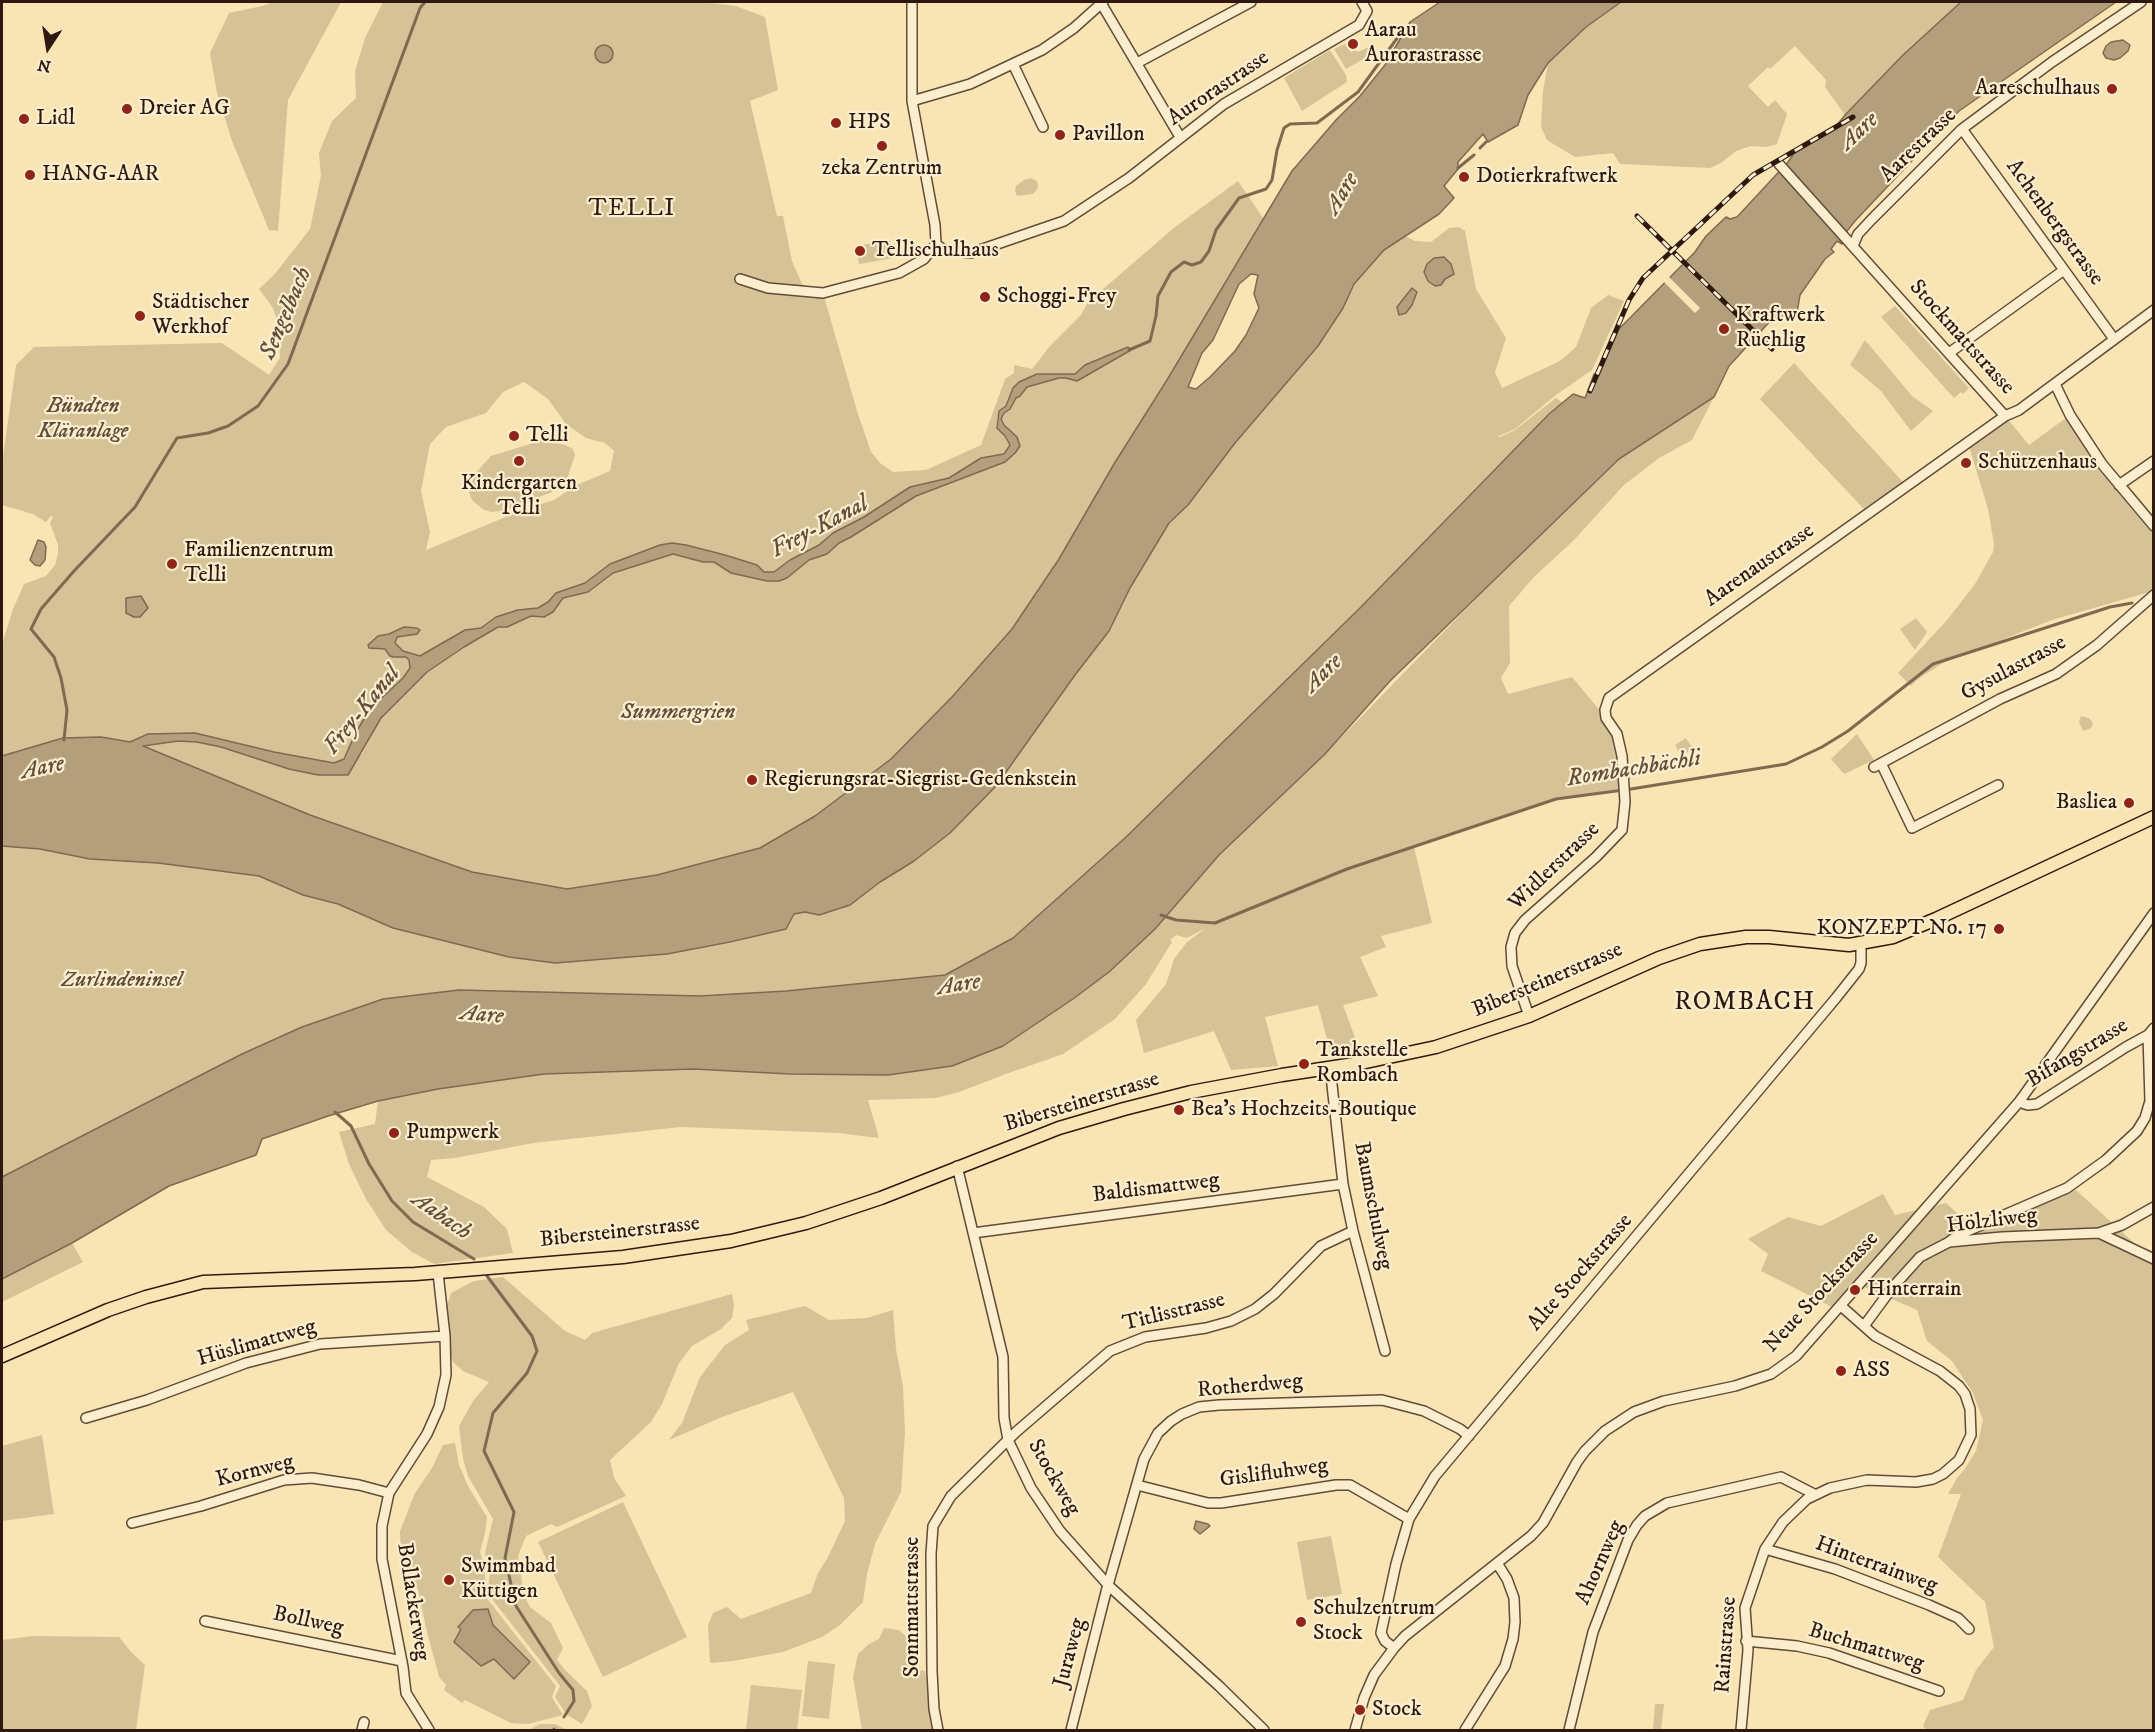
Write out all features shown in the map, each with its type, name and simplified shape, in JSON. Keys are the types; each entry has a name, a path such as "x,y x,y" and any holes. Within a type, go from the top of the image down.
{"main road":[{"name":"Bibersteinerstrasse","path":"2,1356 108,1310 203,1282 438,1273 623,1257 731,1241 806,1223 881,1198 957,1166 1059,1128 1134,1106 1191,1092 1430,1049 1529,1016 1659,958 1707,943 1746,937 1769,937 1837,945 1860,944 1904,933 2154,817"}],"street":[{"path":"740,279 768,288 823,293 899,273 924,259 936,244 931,202 912,101 912,2"},
{"path":"912,101 970,84 1042,50 1074,28 1102,2 1180,137"},
{"path":"1137,63 1251,2"},
{"name":"Aurorastrasse","path":"936,244 944,250 971,253 1064,221 1129,178 1224,104 1359,26 1367,11 1362,2"},
{"name":"Aarestrasse","path":"1850,243 1962,129 2052,62 2141,2"},
{"path":"1013,64 1043,127"},
{"name":"Achenbergstrasse","path":"1962,129 2114,339"},
{"name":"Stockmattstrasse","path":"1779,164 2005,416 2019,410 2154,310"},
{"path":"1948,353 2064,270"},
{"path":"2055,384 2086,441 2154,526"},
{"name":"Aarenaustrasse","path":"1624,781 1620,742 1606,718 1605,710 1610,698 2005,416"},
{"path":"2119,485 2154,461"},
{"name":"Gysulastrasse","path":"1998,785 1912,828 1878,765 2000,699 2056,674 2097,645 2154,595"},
{"name":"Widlerstrasse","path":"1529,1016 1512,966 1511,947 1515,933 1525,920 1596,857 1622,830 1624,781"},
{"name":"Neue Stockstrasse","path":"1355,1731 1364,1698 1374,1676 1394,1648 1405,1636 1531,1536 1543,1523 1585,1450 1605,1431 1634,1413 1664,1401 1735,1386 1771,1374 1796,1356 2019,1102 2154,913"},
{"name":"Alte Stockstrasse","path":"1394,1648 1385,1641 1381,1633 1396,1564 1409,1519 1436,1476 1832,1004 1859,969 1860,944"},
{"path":"1949,1242 1958,1235 2067,1188 2106,1160 2137,1131 2145,1118 2152,1096 2151,1032"},
{"name":"Bifangstrasse","path":"2019,1102 2028,1105 2037,1104 2151,1032"},
{"name":"Baumschulweg","path":"1330,1067 1343,1185 1385,1351"},
{"name":"Stockweg","path":"957,1166 1003,1357 1004,1418 1008,1440 1031,1488 1048,1515 1109,1586 1219,1686 1264,1731"},
{"name":"Baldismattweg","path":"973,1233 1343,1185"},
{"path":"2099,1233 2122,1226 2154,1207"},
{"name":"Titlisstrasse","path":"1008,1440 1088,1368 1110,1352 1145,1337 1206,1328 1231,1321 1255,1309 1274,1294 1321,1246 1353,1231"},
{"name":"Hölzliweg","path":"1864,1326 1892,1288 1920,1257 1949,1242 2002,1237 2099,1233 2154,1258"},
{"name":"Bollackerweg","path":"429,1731 406,1693 382,1559 382,1526 388,1494 427,1434 439,1407 446,1375 445,1335 438,1273"},
{"name":"Rainstrasse","path":"1741,1731 1748,1650 1745,1608 1765,1549 1788,1517 1814,1494 1859,1480 1916,1482 1933,1479 1952,1468 1968,1445 1972,1426 1970,1409 1965,1394 1959,1386 1940,1371 1875,1336 1841,1306"},
{"name":"Hüslimattweg","path":"86,1418 147,1400 246,1363 320,1344 445,1335"},
{"name":"Rotherdweg","path":"1109,1586 1144,1459 1158,1433 1182,1414 1199,1407 1382,1400 1424,1411 1460,1429 1468,1436"},
{"name":"Sonnmattstrasse","path":"938,1731 932,1671 931,1554 933,1526 951,1496 1008,1440"},
{"name":"Ahornweg","path":"1569,1731 1593,1632 1628,1540 1646,1516 1666,1503 1781,1477 1814,1494"},
{"name":"Kornweg","path":"132,1523 201,1506 284,1480 316,1478 359,1485 388,1494"},
{"name":"Gislifluhweg","path":"1137,1485 1201,1501 1221,1503 1336,1485 1350,1485 1409,1519"},
{"name":"Hinterrainweg","path":"1765,1549 1835,1569 1929,1605 1958,1618 1969,1629"},
{"path":"1465,1731 1505,1666 1513,1639 1514,1598 1508,1579 1497,1563"},
{"name":"Juraweg","path":"1071,1731 1109,1586"},
{"name":"Bollweg","path":"205,1621 402,1661"},
{"name":"Buchmattweg","path":"1746,1641 1797,1646 1828,1653 1939,1691"}],"green space":[{"path":"271,2 341,2 288,100 278,231 269,230 232,141 217,93 210,53 229,13 267,5"},
{"path":"383,2 701,2 736,6 765,17 778,90 750,101 777,216 783,216 792,261 802,284 823,293 871,452 880,463 893,472 926,470 981,445 1005,379 1014,373 1014,365 1032,369 1050,346 1081,315 1088,302 1175,227 1238,181 1263,218 1059,559 1012,629 952,697 891,759 815,816 760,848 657,875 567,889 472,872 310,815 141,745 178,741 197,742 221,747 289,769 318,775 362,754 381,718 427,672 498,627 507,627 531,616 544,617 553,612 563,598 588,592 613,573 673,554 703,562 714,562 731,573 767,581 779,581 809,560 827,554 839,543 916,496 1005,462 1017,437 1001,419 1016,398 1013,389 1006,406 999,411 997,419 997,428 1010,445 1004,454 981,458 949,478 910,487 864,517 833,533 819,545 790,560 774,572 764,572 757,565 725,555 660,545 610,564 585,583 556,593 538,608 518,610 496,617 481,628 474,628 420,656 403,651 395,643 397,637 417,634 396,630 378,636 368,645 369,647 385,649 396,656 406,657 410,667 403,678 370,709 356,732 344,759 334,763 274,752 195,733 148,734 130,742 101,737 63,738 2,756 2,644 24,584 46,576 55,565 58,554 58,545 50,523 53,517 51,516 46,522 33,514 2,505 2,464 16,365 34,347 222,343 269,375 280,358 279,325 273,308 259,289 274,275 310,229 321,176 319,153 332,121 356,98 355,71 365,38","holes":["524,382 548,399 566,424 586,438 605,443 614,451 610,471 577,485 554,500 525,509 426,550 430,532 421,491 430,444 446,427 486,413 503,392"]},
{"path":"1621,2 1961,2 1903,55 1845,115 1825,87 1826,80 1795,46 1748,86 1768,107 1775,100 1787,114 1777,144 1767,147 1751,146 1736,151 1721,163 1710,168 1620,164 1613,153 1575,157 1547,140 1541,127 1543,91 1548,63 1586,27"},
{"path":"1345,44 1351,52 1356,50 1358,52 1371,46 1374,53 1346,69 1334,49"},
{"path":"1330,50 1346,75 1347,82 1302,111 1284,78"},
{"path":"1031,178 1037,181 1038,188 1033,194 1017,196 1016,186"},
{"name":"Zurlindeninsel","path":"1459,227 1465,231 1476,289 1506,338 1495,372 1502,388 1560,361 1576,347 1591,308 1608,295 1624,301 1592,370 1556,395 1515,429 1499,436 1495,435 1500,437 1515,430 1556,398 1563,403 1494,469 1360,608 1125,838 1013,938 945,975 786,991 700,996 459,990 2,1177 2,846 40,849 90,859 158,863 259,876 303,895 338,904 393,928 509,957 555,963 667,954 730,943 786,929 794,914 805,912 819,915 850,905 950,833 996,786 1109,631 1130,588 1169,523 1188,505 1235,443 1318,346 1343,308 1354,284 1384,250 1405,236 1415,241 1431,242 1449,228","holes":["1427,264 1453,274 1444,279 1428,281 1424,272"]},
{"path":"890,240 893,258 859,264 856,246"},
{"path":"1895,306 1969,388 1963,394 1961,392 1954,398 1881,317"},
{"path":"1865,340 1912,396 1933,411 1911,431 1881,391 1850,365"},
{"path":"1794,363 1903,482 1864,509 1760,399"},
{"path":"1714,397 1692,440 1659,458 1624,485 1574,540 1534,577 1509,606 1510,663 1501,678 1508,694 1572,677 1617,734 1624,780 1619,789 1556,799 1414,847 1432,923 1381,936 1386,947 1360,957 1378,996 1343,1005 1361,1054 1332,1058 1318,1005 1265,1017 1278,1066 1231,1070 1214,1031 1144,1053 1136,1020 1166,984 1174,959 1187,942 1206,928 1187,938 1176,935 1170,940 1172,942 1146,984 1115,1019 1063,1054 959,1092 936,1098 868,1100 879,1138 838,1133 681,1127 533,1143 455,1158 431,1160 427,1177 484,1207 507,1229 513,1253 434,1264 412,1252 386,1230 366,1199 349,1164 339,1132 375,1124 378,1101 438,1089 544,1074 693,1069 790,1074 1003,1046 1109,972 1155,929 1219,855 1325,754 1491,583 1619,459"},
{"path":"2070,415 2153,526 2153,591 2052,620 1943,663 1911,686 1898,673 1948,619 1975,584 1993,552 1994,544 1988,509 1968,443 2005,416 2029,445"},
{"path":"543,440 573,449 575,455 566,482 552,492 506,510 492,512 484,510 472,500 468,489 472,477 491,456"},
{"path":"1916,618 1927,632 1915,650 1900,629"},
{"path":"2081,716 2089,718 2093,723 2091,728 2083,731 2079,722"},
{"path":"1857,734 1874,760 1844,774 1831,759"},
{"path":"1686,738 1693,749 1681,756 1675,745"},
{"path":"2076,1190 2153,1260 2153,1730 1927,1730 1923,1726 1930,1710 1963,1700 1976,1670 1994,1647 1985,1602 1938,1557 1961,1494 1948,1494 1976,1451 1983,1420 1973,1393 1952,1361 1927,1341 1917,1310 1853,1282 1832,1307 1761,1271 1768,1254 1748,1239 1788,1217 1821,1226 1883,1194 1895,1215 1946,1203 1972,1227"},
{"path":"72,1243 83,1262 2,1302 2,1280"},
{"path":"503,1277 565,1331 585,1340 592,1333 732,1294 734,1305 732,1318 721,1329 692,1346 679,1363 662,1404 651,1422 610,1460 614,1478 626,1496 557,1527 551,1524 526,1536 518,1556 524,1595 530,1607 551,1623 563,1648 557,1660 587,1691 592,1706 582,1724 566,1714 555,1697 560,1686 488,1594 490,1570 485,1553 493,1519 468,1476 463,1459 459,1426 473,1401 489,1382 463,1371 453,1362 445,1336 443,1318 451,1293 474,1281"},
{"path":"805,1306 829,1320 867,1318 893,1310 896,1349 903,1386 905,1432 901,1492 875,1544 863,1602 840,1625 822,1637 783,1652 710,1663 708,1625 713,1613 727,1607 741,1619 811,1593 818,1573 845,1521 844,1498 793,1392 722,1417 669,1440 682,1423 700,1377 725,1345 749,1330 746,1320"},
{"path":"42,1435 54,1514 2,1521 2,1446"},
{"name":"Swimmbad Küttigen","path":"455,1443 459,1465 469,1488 487,1517 480,1552 485,1570 485,1596 556,1686 552,1697 563,1715 528,1724 511,1723 465,1700 462,1703 444,1690 446,1685 439,1677 418,1590 408,1567 401,1559 400,1531 415,1493 432,1468 443,1445"},
{"path":"623,1502 687,1637 603,1677 538,1542"},
{"path":"1331,1536 1342,1594 1307,1600 1297,1542"},
{"path":"884,1628 899,1630 908,1638 911,1669 925,1671 938,1730 862,1730 853,1677 858,1654 879,1639"},
{"path":"33,1636 119,1637 145,1665 136,1730 2,1730 2,1640"},
{"path":"808,1661 835,1664 829,1719 802,1716"},
{"path":"751,1685 802,1690 797,1730 746,1730"},
{"path":"1655,1704 1664,1704 1661,1730 1653,1730"},
{"path":"540,1724 555,1724 567,1730 529,1730"}],"water":[{"name":"Aare","path":"1440,2 1621,2 1586,27 1548,63 1528,95 1518,125 1488,142 1483,134 1458,162 1458,169 1444,186 1454,198 1439,214 1384,250 1354,284 1343,308 1318,346 1235,443 1188,505 1169,523 1130,588 1109,631 996,786 950,833 850,905 819,915 805,912 794,914 786,929 730,942 667,954 555,963 509,957 393,928 338,904 303,895 259,876 158,863 90,859 40,849 2,846 2,756 63,738 101,737 130,742 148,734 195,733 274,752 334,763 344,759 356,732 370,709 403,678 410,668 406,657 393,657 385,649 369,648 368,645 378,636 404,627 417,628 420,630 417,634 397,637 395,643 403,651 420,656 465,630 481,628 496,617 518,610 538,608 556,593 585,583 610,564 660,545 672,543 725,555 757,565 764,572 774,572 790,560 819,545 833,533 864,517 910,487 949,478 981,458 1004,454 1010,445 997,428 999,411 1006,406 1013,388 1019,382 1037,374 1075,374 1085,365 1128,347 1131,350 1077,381 1059,378 1027,387 1001,419 1017,437 1020,446 1005,462 916,496 839,543 827,554 809,560 787,578 767,581 731,573 714,562 703,562 673,554 613,573 588,592 563,598 553,612 544,617 531,616 507,627 498,627 427,672 381,718 348,775 318,775 289,769 221,747 197,742 178,741 143,746 310,815 472,872 567,889 657,875 760,848 815,816 891,759 952,697 1012,629 1059,559 1292,171 1385,65 1410,22","holes":["1251,274 1258,275 1254,294 1259,308 1246,335 1235,351 1210,377 1196,389 1188,387 1202,353 1213,340 1239,284"]},
{"name":"Aare","path":"1961,2 2116,2 1959,111 1855,221 1847,231 1842,244 1837,241 1831,249 1834,252 1825,259 1800,295 1797,313 1773,318 1729,366 1714,397 1619,459 1390,681 1325,754 1219,855 1155,929 1109,972 1003,1046 952,1066 888,1075 790,1074 693,1069 544,1074 438,1089 378,1101 262,1139 256,1155 169,1186 72,1243 2,1279 2,1177 242,1054 302,1027 383,999 459,990 700,996 786,991 945,975 1013,938 1125,838 1360,608 1549,414 1573,394 1585,398 1594,374 1599,375 1619,329 1695,252 1706,236 1726,217 1730,219 1737,217 1795,152 1833,130 1903,55"},
{"path":"2123,40 2130,45 2128,51 2114,60 2106,58 2103,53 2106,46 2111,42"},
{"path":"604,45 610,48 613,54 610,60 604,63 598,60 595,54 598,48"},
{"path":"1444,257 1451,264 1454,274 1445,279 1441,285 1435,286 1428,281 1424,272 1427,264 1434,258"},
{"path":"1412,288 1417,292 1412,305 1406,313 1399,315 1397,307"},
{"path":"38,540 44,542 46,547 45,560 40,566 30,560"},
{"path":"141,596 148,608 140,617 126,613 126,598"},
{"path":"1196,1521 1210,1526 1200,1534 1194,1529"},
{"path":"488,1609 493,1625 530,1662 514,1679 494,1659 481,1666 454,1642 461,1629 458,1627 473,1610"}],"pier":[{"path":"1684,260 1716,292 1713,295 1681,263"},
{"path":"1668,276 1700,308 1695,313 1663,281"}],"waterway":[{"name":"Sengelbach","path":"64,740 67,710 61,678 54,657 31,629 41,609 135,507 177,438 208,433 228,426 258,406 288,364 420,8 425,2"},
{"name":"Frey-Kanal","path":"1129,350 1150,341 1158,296 1171,272 1184,262 1192,265 1201,262 1209,251 1216,230 1239,198 1266,189 1272,180 1277,150 1284,128 1290,124 1317,123 1358,92 1400,37"},
{"path":"1480,148 1486,142"},
{"path":"1458,168 1474,155"},
{"name":"Rombachbächli","path":"1161,915 1176,920 1215,923 1347,869 1556,799 1786,764 1822,747 1848,731 1933,664 2110,607 2132,603"},
{"name":"Aabach","path":"335,1112 351,1126 369,1164 392,1201 413,1222 474,1259"},
{"name":"Aabach","path":"487,1276 532,1336 537,1351 527,1373 493,1413 484,1451 514,1512 505,1558 516,1606 559,1673 573,1690 574,1701 564,1717"}],"railway":[{"path":"1590,391 1629,300 1643,278 1753,175 1853,117"},
{"path":"1637,216 1772,349"}],"place":[{"name":"Aarau Aurorastrasse","path":"1353,44"},
{"name":"Aareschulhaus","path":"2112,89"},
{"name":"Dreier AG","path":"127,109"},
{"name":"Lidl","path":"24,119"},
{"name":"HPS","path":"836,123"},
{"name":"Pavillon","path":"1060,135"},
{"name":"zeka Zentrum","path":"882,146"},
{"name":"HANG-AAR","path":"30,175"},
{"name":"Dotierkraftwerk","path":"1464,177"},
{"name":"Tellischulhaus","path":"860,251"},
{"name":"Schoggi-Frey","path":"985,297"},
{"name":"Städtischer Werkhof","path":"140,316"},
{"name":"Kraftwerk Rüchlig","path":"1724,329"},
{"name":"Telli","path":"514,436"},
{"name":"Kindergarten Telli","path":"519,461"},
{"name":"Schützenhaus","path":"1966,463"},
{"name":"Familienzentrum Telli","path":"172,564"},
{"name":"Regierungsrat-Siegrist-Gedenkstein","path":"752,780"},
{"name":"Basliea","path":"2129,803"},
{"name":"KONZEPT No. 17","path":"1999,929"},
{"name":"Tankstelle Rombach","path":"1304,1064"},
{"name":"Bea's Hochzeits-Boutique","path":"1179,1110"},
{"name":"Pumpwerk","path":"394,1133"},
{"name":"Hinterrain","path":"1855,1290"},
{"name":"ASS","path":"1841,1371"},
{"name":"Swimmbad Küttigen","path":"449,1580"},
{"name":"Schulzentrum Stock","path":"1301,1622"},
{"name":"Stock","path":"1360,1710"}],"district":[{"name":"TELLI","path":"632,210"},
{"name":"ROMBACH","path":"1745,1004"}],"park label":[{"name":"Bündten Kläranlage","path":"83,420"},
{"name":"Summergrien","path":"678,713"}]}
